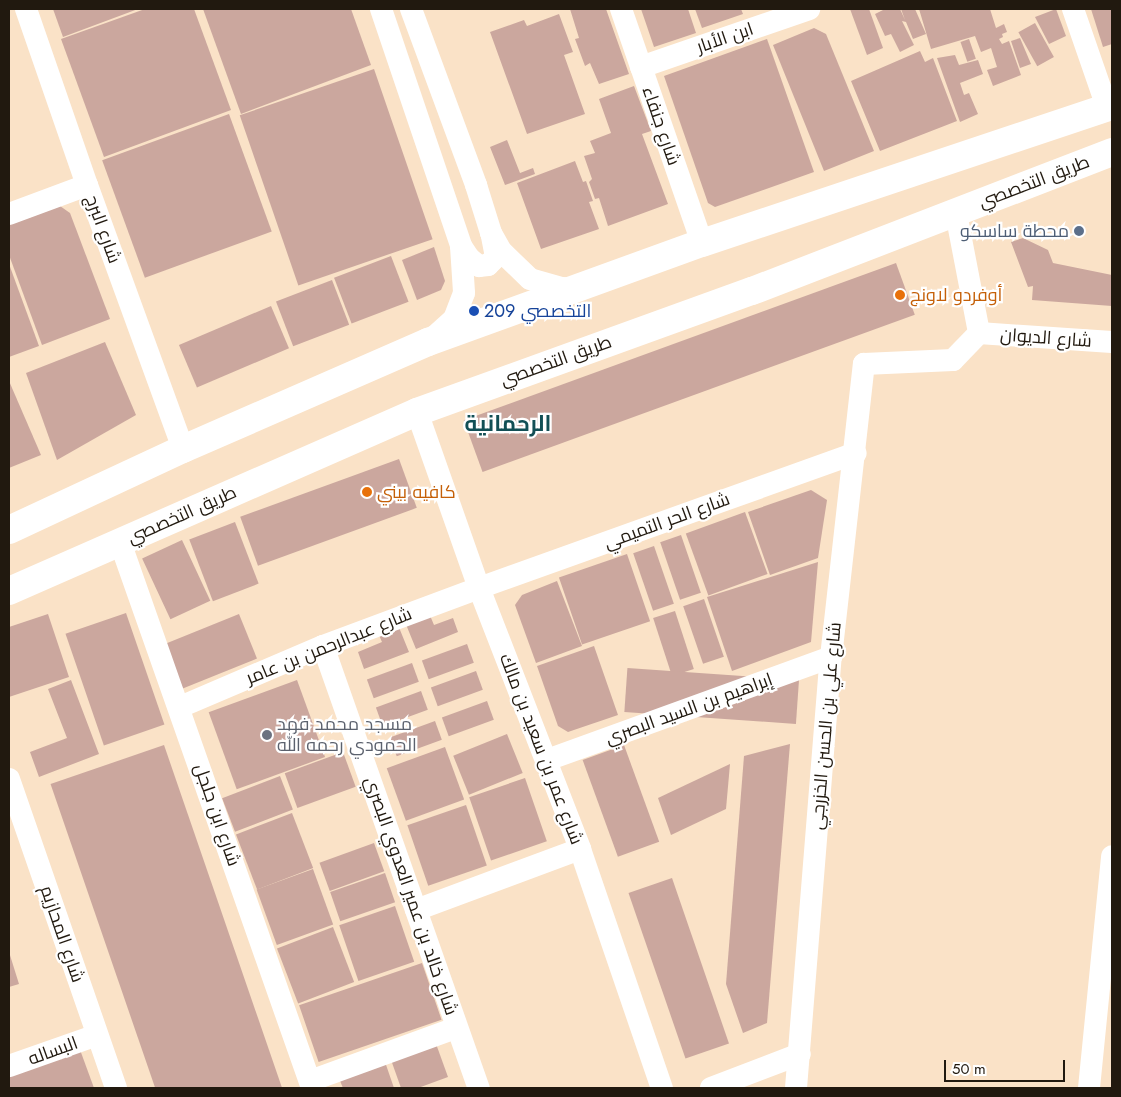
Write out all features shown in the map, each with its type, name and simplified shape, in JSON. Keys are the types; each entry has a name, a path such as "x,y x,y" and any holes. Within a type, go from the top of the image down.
{"main road":[{"path":"9,530 184,449 428,342 702,243 1110,106"},
{"name":"طريق التخصصي","path":"9,590 416,412 752,291 1112,152"}],"street":[{"name":"شارع البرج","path":"26,9 87,185 184,449"},
{"path":"381,9 461,246 464,293 454,319 428,342"},
{"path":"411,9 476,185 491,233 496,257 488,265 479,266 469,258 461,246"},
{"name":"شارع جنفاء","path":"621,9 702,243"},
{"name":"ابن الأبار","path":"641,67 809,9"},
{"path":"1073,9 1110,106"},
{"path":"9,214 87,185"},
{"path":"956,212 979,333"},
{"path":"491,233 501,251 530,279 562,288 575,289"},
{"name":"شارع الديوان","path":"979,333 1112,342"},
{"name":"شارع علي بن الحسن الخزرجي","path":"796,1088 831,658 856,454 864,364 953,360 979,333"},
{"name":"شارع عمر بن سعيد بن مالك","path":"416,412 479,588 580,849 662,1088"},
{"name":"شارع الحر التميمي","path":"479,588 856,454"},
{"name":"شارع ابن جلجل","path":"120,542 180,707 311,1085"},
{"name":"شارع عبدالرحمن بن عامر","path":"180,707 323,646 479,588"},
{"name":"شارع خالد بن عمير العدوي البصري","path":"323,646 478,1088"},
{"name":"إبراهيم بن السيد البصري","path":"547,760 831,658"},
{"name":"شارع المحازيم","path":"9,779 116,1088"},
{"path":"416,910 580,849"},
{"path":"1089,1088 1112,856"},
{"path":"311,1085 456,1028"},
{"name":"البساله","path":"9,1066 97,1035"},
{"path":"711,1088 800,1054"}],"building":[{"path":"53,9 138,9 63,37"},
{"path":"145,9 194,9 231,110 104,157 61,39"},
{"path":"203,9 351,9 371,65 241,114"},
{"path":"570,9 606,9 629,74 599,84 590,63 585,66 575,39 579,38"},
{"path":"641,9 688,9 696,33 654,47"},
{"path":"695,9 741,9 743,14 702,28"},
{"path":"850,9 869,9 883,48 867,55"},
{"path":"885,9 900,9 905,20 901,9 915,9 926,34 913,39 906,22 902,21 914,45 900,52 891,34 885,36 875,14"},
{"path":"919,9 990,9 996,28 1004,24 1007,32 1002,34 1003,37 999,39 1002,44 1009,41 1021,75 993,86 987,70 997,67 991,48 981,52 975,36 931,49"},
{"path":"1056,9 1066,36 1049,44 1035,17"},
{"path":"1091,9 1112,9 1112,44 1103,47"},
{"path":"559,14 573,52 564,55 585,114 527,134 490,32 524,20 527,26"},
{"path":"1035,23 1054,57 1037,66 1018,32"},
{"path":"814,28 826,34 874,151 824,171 773,45"},
{"path":"1020,38 1031,64 1020,68 1011,41"},
{"path":"767,39 814,172 715,207 708,203 664,76"},
{"path":"969,39 976,59 967,62 960,42"},
{"path":"920,51 925,62 933,58 957,121 880,151 851,81"},
{"path":"955,55 959,65 978,60 983,74 960,83 964,95 969,93 978,114 960,122 937,58"},
{"path":"374,69 433,239 298,285 240,115"},
{"path":"634,86 651,131 642,134 668,204 608,226 599,198 595,199 589,182 592,179 584,156 595,153 590,141 611,133 599,99"},
{"path":"229,114 272,231 145,278 102,160"},
{"path":"507,140 520,173 533,168 535,174 505,185 490,147"},
{"path":"575,161 583,182 586,181 593,201 589,202 599,229 541,249 517,183"},
{"path":"60,206 70,213 110,319 42,345 9,255 9,225"},
{"path":"1023,238 1048,250 1053,263 1112,275 1112,306 1032,300 1033,286 1028,287 1011,242"},
{"path":"434,247 445,281 441,290 417,300 402,260"},
{"path":"391,256 409,302 352,324 334,278"},
{"path":"896,263 915,315 483,472 464,420"},
{"path":"9,264 39,346 9,357"},
{"path":"332,280 349,325 293,346 276,302"},
{"path":"271,306 289,348 197,387 179,345"},
{"path":"105,342 136,415 57,460 26,373"},
{"path":"9,381 41,455 9,468"},
{"path":"399,459 417,508 258,566 240,517"},
{"path":"811,490 827,500 818,558 770,575 748,512"},
{"path":"745,512 768,574 708,596 686,534"},
{"path":"235,522 259,584 213,601 189,540"},
{"path":"681,535 701,593 680,600 660,542"},
{"path":"182,540 210,601 170,619 142,559"},
{"path":"654,546 674,604 653,611 633,553"},
{"path":"627,554 650,621 582,645 559,577"},
{"path":"818,562 811,642 732,671 707,597"},
{"path":"557,581 582,646 536,663 515,605 522,595"},
{"path":"704,599 724,657 703,664 683,606"},
{"path":"675,611 694,669 672,676 653,618"},
{"path":"126,613 164,725 104,745 65,634"},
{"path":"429,613 434,625 453,618 458,632 416,649 405,622"},
{"path":"48,614 69,677 9,697 9,627"},
{"path":"239,614 257,659 183,688 165,644"},
{"path":"398,625 409,652 364,669 358,652 382,642 378,633"},
{"path":"467,644 474,663 429,679 422,660"},
{"path":"594,646 618,715 568,732 558,726 537,666"},
{"path":"412,663 419,682 374,698 367,679"},
{"path":"627,668 799,680 796,724 624,712"},
{"path":"476,671 483,690 438,706 431,687"},
{"path":"71,680 99,754 39,777 30,752 67,738 48,689"},
{"name":"مسجد محمد فهد الحمودي رحمه الله","path":"297,680 325,757 237,789 209,712"},
{"path":"421,691 428,710 383,726 376,707"},
{"path":"487,701 494,720 449,736 442,717"},
{"path":"435,721 442,740 397,756 390,737"},
{"path":"507,734 523,773 469,795 453,756"},
{"path":"790,744 767,1023 743,1033 726,984 744,756"},
{"path":"164,745 282,1088 155,1088 51,784"},
{"path":"624,745 659,842 618,857 583,760"},
{"path":"445,747 464,800 406,821 387,768"},
{"path":"343,752 356,787 297,808 285,773"},
{"path":"730,764 726,809 671,835 658,798"},
{"path":"280,776 293,810 235,832 222,798"},
{"path":"525,778 547,841 491,861 469,797"},
{"path":"466,805 487,866 428,886 407,825"},
{"path":"292,813 313,868 257,890 236,835"},
{"path":"374,843 384,871 330,891 319,863"},
{"path":"313,869 333,924 277,945 257,890"},
{"path":"385,873 395,902 340,921 330,892"},
{"path":"672,878 729,1043 685,1058 629,893"},
{"path":"395,906 414,962 358,981 339,925"},
{"path":"333,927 354,982 298,1004 277,949"},
{"path":"9,952 19,984 9,987"},
{"path":"422,963 442,1020 319,1062 299,1005"},
{"path":"435,1041 448,1077 418,1088 401,1088 390,1057"},
{"path":"79,1047 94,1088 9,1088 9,1072"},
{"path":"384,1059 394,1088 343,1088 338,1076"}],"place":[{"name":"محطة ساسكو","path":"1079,231"},
{"name":"أوفردو لاونج","path":"900,295"},
{"name":"التخصصي 209","path":"474,311"},
{"name":"كافيه بيني","path":"367,492"},
{"name":"مسجد محمد فهد الحمودي رحمه الله","path":"267,735"}],"district":[{"name":"الرحمانية","path":"508,424"}]}
